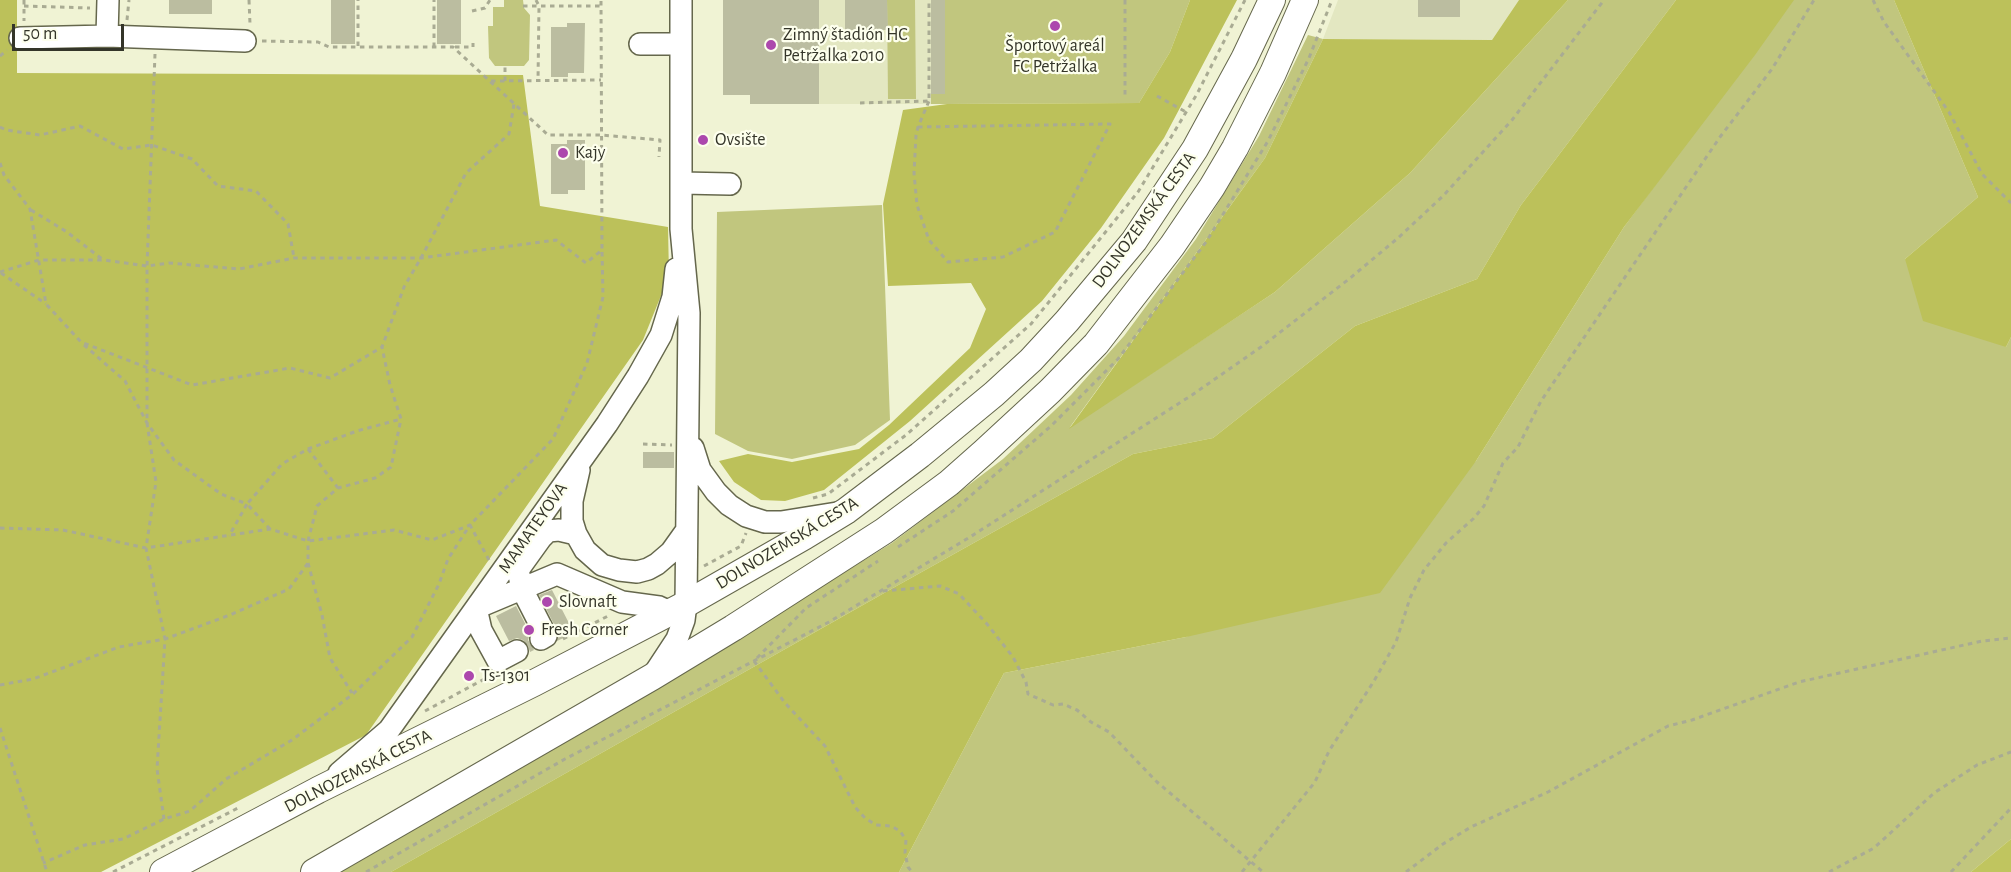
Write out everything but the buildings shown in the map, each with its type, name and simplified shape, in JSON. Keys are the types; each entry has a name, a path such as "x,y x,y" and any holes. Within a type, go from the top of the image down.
{"main road":[{"name":"DOLNOZEMSKÁ CESTA","path":"163,872 318,790 534,683 678,608 846,511 920,455 1010,380 1095,290 1134,241 1178,177 1244,59 1272,0"},
{"name":"DOLNOZEMSKÁ CESTA","path":"314,872 652,677 823,572 901,520 984,452 1066,375 1096,344 1136,295 1207,195 1235,148 1265,90 1305,0"}],"street":[{"name":"MAMATEYOVA","path":"318,790 389,730 581,460 632,386 661,336 672,297 681,229 681,0"},
{"path":"107,36 114,6"},
{"path":"20,39 107,36 248,41"},
{"path":"640,44 681,44"},
{"path":"682,183 730,184"},
{"name":"MAMATEYOVA","path":"652,677 677,639 684,620 678,608 686,531 689,313 681,229"},
{"path":"688,436 703,475 721,498 742,514 760,521 781,522 846,511"},
{"path":"581,460 572,501 572,521 585,550 595,560 619,570 637,572 648,569 671,552 686,531"},
{"path":"540,639 546,636 522,589 518,570 548,531 576,534"},
{"path":"582,584 595,560"},
{"path":"517,651 498,661 481,630 476,608 557,574 622,602 659,608 678,608"}],"path":[{"path":"67,0 67,7"},
{"path":"249,0 248,41 318,42 329,47 473,47 473,43"},
{"path":"358,0 358,47"},
{"path":"434,0 434,47"},
{"path":"472,11 485,8 490,0"},
{"path":"536,0 539,6 538,81"},
{"path":"43,863 85,845 123,839 164,819 190,811 226,779 292,740 352,694 412,637 439,584 448,559 470,525 553,440 587,363 603,297 601,0"},
{"path":"918,127 1110,124 1054,232 1003,257 948,262 929,240 917,205 914,173 916,135 918,127 929,101 929,0"},
{"path":"1125,0 1125,98"},
{"path":"806,499 828,494 906,435 1031,324 1137,192 1197,94 1245,0"},
{"path":"366,872 565,759 830,622 970,537 1192,395 1261,347 1398,238 1443,196 1519,111 1604,0"},
{"path":"1242,872 1315,782 1329,752 1396,642 1410,598 1424,570 1446,543 1484,506 1503,463 1518,447 1541,401 1720,136 1772,69 1814,0"},
{"path":"1873,0 1884,22 1949,112 1982,174 2011,203"},
{"path":"24,6 114,6"},
{"path":"523,6 601,6"},
{"path":"156,38 147,266 147,423 156,482 146,548 165,639 157,769 164,819"},
{"path":"453,47 548,135 601,135 660,140 660,157"},
{"path":"504,81 505,66"},
{"path":"489,81 600,80"},
{"path":"1157,96 1186,112"},
{"path":"860,103 929,101"},
{"path":"352,694 330,658 322,615 308,563 308,541 317,506 338,488 375,478 391,467 401,419 390,385 382,347 404,287 466,173 509,134 514,104"},
{"path":"0,127 40,135 80,126 123,149 152,145 192,159 218,186 256,191 288,224 294,258"},
{"path":"0,163 4,175 30,209 67,232 104,260"},
{"path":"30,209 46,304"},
{"path":"0,272 39,260 104,260 147,266 169,263 239,270 294,258 421,258 556,240 586,263 602,250"},
{"path":"0,272 46,304 81,342 125,381 147,423 174,460 221,494 248,504 270,529"},
{"path":"81,342 192,385 290,368 330,378 382,347"},
{"path":"229,536 248,504 282,464 308,449 357,431 401,419"},
{"path":"643,444 688,436"},
{"path":"308,449 338,488"},
{"path":"0,528 63,530 146,548 270,529 308,541 394,530 432,540 470,525"},
{"path":"470,525 498,578"},
{"path":"0,685 33,679 119,647 165,639 230,615 289,589 308,563"},
{"path":"881,591 940,586 959,594 1013,657 1026,682 1028,694 1053,705 1063,704 1077,710 1109,732 1157,782 1263,872"},
{"path":"1406,872 1443,844 1471,827 1548,792 1668,726 1799,682 1982,640 2011,638"},
{"path":"754,661 785,703 825,746 855,807 865,818 876,825 891,826 900,831 906,840 905,853 908,867 912,872"},
{"path":"0,728 47,872"},
{"path":"1829,872 1874,848 1934,793 1977,765 2011,752"},
{"path":"113,872 246,804"},
{"path":"1951,872 2011,808"},
{"path":"906,872 908,867"}],"shaded area":[{"path":"0,0 17,0 17,73 523,75 540,206 668,227 669,276 643,340 366,735 101,872 0,872"},
{"path":"504,0 523,0 524,8 530,15 529,60 524,66 495,66 489,58 488,26 493,26 493,7 504,7"},
{"path":"819,0 931,0 931,104 819,104"},
{"path":"887,0 915,0 916,99 888,99"},
{"name":"Športový areál FC Petržalka","path":"931,0 1190,0 1170,52 1139,103 931,104"},
{"path":"1190,0 1237,0 1164,138 1101,228 1042,301 910,421 824,490 785,501 761,500 734,482 719,461 748,454 792,462 859,449 889,425 970,348 986,309 971,283 888,286 883,204 903,110 947,104 1139,103 1170,52"},
{"path":"1338,0 1519,0 1492,40 1323,39"},
{"path":"1519,0 1568,0 1410,173 1275,292 1069,429 1265,158 1323,39 1492,40"},
{"path":"1568,0 1676,0 1521,205 1477,279 1355,326 1213,438 1133,454 391,872 331,872 744,634 892,543 1003,459 1071,395 1124,336 1196,239 1259,136 1308,35 1323,39 1265,158 1070,427 1275,292 1410,173"},
{"path":"1676,0 1794,0 1624,227 1476,461 1380,593 1186,637 1004,673 899,872 391,872 1133,454 1213,438 1355,326 1477,279 1521,205"},
{"path":"1792,0 1894,0 1978,197 1905,259 2006,347 2011,337 2011,839 1971,872 899,872 1004,673 1186,637 1476,461 1624,227"},
{"path":"1894,0 2011,0 2011,337 2006,347 1923,321 1905,259 1978,197"},
{"path":"882,205 890,420 855,445 792,459 748,451 715,434 717,212"},
{"path":"2011,839 2011,872 1971,872"}],"place":[{"name":"Športový areál FC Petržalka","path":"1055,26"},
{"name":"Zimný štadión HC Petržalka 2010","path":"771,45"},
{"name":"Ovsište","path":"703,140"},
{"name":"Kajy","path":"563,153"},
{"name":"Slovnaft","path":"547,602"},
{"name":"Fresh Corner","path":"529,630"},
{"name":"Ts-1301","path":"469,676"}]}
